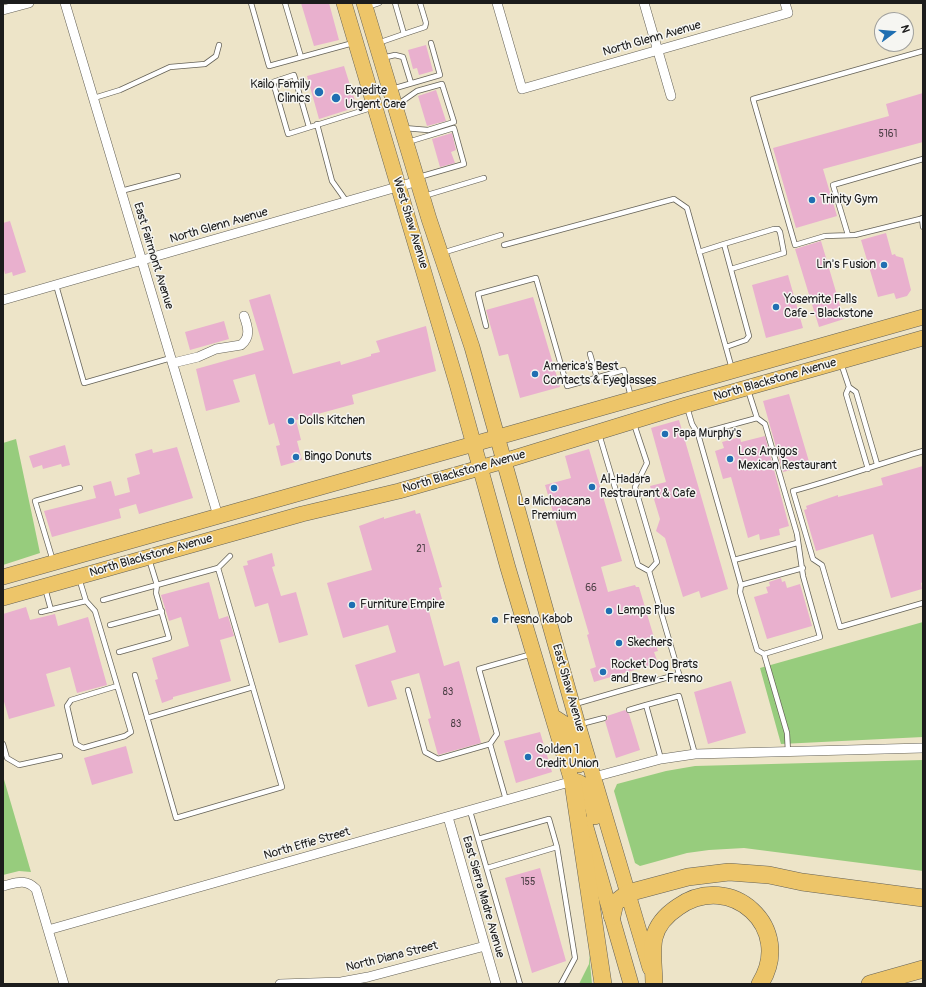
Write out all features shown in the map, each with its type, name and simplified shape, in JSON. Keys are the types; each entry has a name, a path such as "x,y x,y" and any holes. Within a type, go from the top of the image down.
{"highway":[{"path":"573,782 592,918 602,966 603,984"},
{"path":"612,916 615,903 628,894 688,877 739,872 769,875 802,882 923,898"},
{"path":"654,984 654,938 662,921 683,904 700,897 711,895 730,897 740,901 761,921 768,936 770,959 760,984"},
{"path":"870,984 923,968"}],"main road":[{"name":"West Shaw Avenue","path":"344,3 474,444"},
{"name":"West Shaw Avenue","path":"370,4 376,43 440,254 466,330 497,437"},
{"name":"North Blackstone Avenue","path":"3,576 923,317"},
{"name":"North Blackstone Avenue","path":"3,598 302,514 399,491 504,461 686,405 923,338"},
{"name":"East Shaw Avenue","path":"497,437 578,725 654,984"},
{"name":"East Shaw Avenue","path":"474,444 508,568 554,717 631,984"},
{"path":"224,536 226,526 230,522 315,498 330,484"},
{"path":"149,557 157,545 210,529 215,524 218,516"},
{"path":"554,717 568,726 583,775 594,777"},
{"path":"573,782 578,782 586,790 595,819 628,894"}],"street":[{"path":"3,10 29,3"},
{"name":"East Fairmont Avenue","path":"64,3 122,191 218,516"},
{"name":"North Glenn Avenue","path":"498,3 522,89 788,12 785,3"},
{"path":"644,3 671,96"},
{"name":"North Glenn Avenue","path":"3,300 399,187 417,180"},
{"path":"172,360 192,358 216,349 241,345 247,337 248,328 244,316"},
{"path":"594,777 661,759 695,754 923,748"},
{"name":"North Effie Street","path":"48,930 573,782"},
{"name":"East Sierra Madre Avenue","path":"448,817 496,984"},
{"path":"3,886 21,881 30,883 36,889 64,984"},
{"name":"North Diana Street","path":"280,984 341,982 375,976 485,946"}],"lane":[{"path":"251,3 269,66 356,42"},
{"path":"285,3 301,57"},
{"path":"395,3 404,34"},
{"path":"376,43 425,27 426,23 420,3"},
{"path":"390,89 440,75 431,43"},
{"path":"94,98 120,90 170,67 205,64 216,56 219,45"},
{"path":"923,51 753,99 795,245 825,236 855,235 922,218 923,227"},
{"path":"381,58 395,55 403,57 411,83"},
{"path":"308,127 294,75 273,82 288,134 375,107"},
{"path":"395,106 416,91 442,84 454,122 428,130 402,128"},
{"path":"317,124 332,181 347,202"},
{"path":"406,143 454,128 464,164 417,180"},
{"path":"848,236 833,185 923,160"},
{"path":"122,191 178,176"},
{"path":"422,196 484,178"},
{"path":"504,245 674,199 687,208 733,371"},
{"path":"699,252 778,229 780,232 784,253 731,269"},
{"path":"440,254 501,235"},
{"path":"724,244 749,336 746,340 726,347"},
{"path":"486,326 478,294 536,278 567,386 624,370 631,399"},
{"path":"56,285 84,383 172,360"},
{"path":"590,354 597,378"},
{"path":"841,361 849,387 856,392 878,464"},
{"path":"849,387 846,394 868,469"},
{"path":"748,388 756,418 765,424 797,534 797,543 803,568 803,576 820,637 764,654"},
{"path":"686,405 692,424 698,434 741,585 740,592 757,650 764,654 787,733 788,752"},
{"path":"698,434 756,418"},
{"path":"633,421 647,463 635,487 657,562 649,571"},
{"path":"573,705 679,674 649,571 638,565 599,432"},
{"path":"923,451 793,491 813,559 822,565 840,627 923,603"},
{"path":"53,562 35,501 80,488"},
{"path":"734,560 797,543"},
{"path":"103,600 218,568 230,556"},
{"path":"119,652 169,638 156,592 157,585 149,557"},
{"path":"135,674 176,818 282,786 218,568"},
{"path":"741,585 803,568"},
{"path":"78,577 86,601 95,611 117,686 130,732 125,736 83,748 76,744 67,706 71,700 117,686"},
{"path":"44,586 51,610"},
{"path":"40,612 86,601"},
{"path":"110,625 162,611"},
{"path":"408,690 425,752 438,759 490,744 497,734 479,669 535,653"},
{"path":"147,718 253,687"},
{"path":"628,710 679,696 695,754"},
{"path":"646,705 661,759"},
{"path":"578,725 604,718"},
{"path":"3,744 7,758 19,765 60,756"},
{"path":"490,744 506,801"},
{"path":"470,811 520,984"},
{"path":"478,839 549,819 557,847 575,958 561,984"},
{"path":"487,868 557,847"}],"green space":[{"path":"16,439 40,553 3,565 3,443"},
{"path":"923,622 923,737 781,744 760,668"},
{"path":"923,760 923,871 744,848 687,853 640,866 635,863 614,791 617,784 666,771 695,766"},
{"path":"3,776 31,872 19,871 3,875"},
{"path":"589,953 592,984 579,984 589,964"}],"building":[{"path":"301,3 329,3 339,40 314,46"},
{"path":"426,45 433,71 419,75 417,68 413,69 408,50"},
{"path":"344,66 357,107 319,119 307,76"},
{"path":"436,90 446,121 427,126 418,96"},
{"path":"923,93 923,142 823,169 837,216 796,228 773,148 889,116 886,104"},
{"path":"452,133 456,150 451,152 455,163 440,167 432,139"},
{"path":"10,221 26,272 13,276 12,272 5,274 3,266 3,223"},
{"path":"886,233 892,255 895,254 896,256 903,258 911,290 907,296 896,299 894,293 878,297 861,240"},
{"path":"821,241 844,319 819,327 795,249"},
{"path":"788,275 803,328 766,338 752,285"},
{"path":"270,294 293,374 340,361 341,365 371,356 371,354 380,352 376,341 426,326 436,371 352,395 354,404 296,420 301,440 297,441 302,460 281,466 276,446 280,445 274,423 269,425 255,374 233,380 240,402 206,411 196,369 264,350 249,300"},
{"path":"533,297 560,387 520,398 508,354 499,356 486,310"},
{"path":"224,321 229,339 190,350 185,332"},
{"path":"789,394 810,465 783,472 763,401"},
{"path":"679,420 728,589 701,598 699,591 683,597 665,538 656,531 660,519 650,486 666,482 651,428"},
{"path":"765,436 789,526 779,529 780,535 760,540 759,534 748,538 731,477 723,479 715,451 724,448 722,442 740,437 741,442"},
{"path":"65,445 70,465 62,467 61,464 43,469 42,465 33,468 29,456"},
{"path":"177,447 193,498 139,514 136,504 119,509 121,518 52,537 44,511 96,498 93,486 111,481 115,496 130,492 127,478 140,474 135,454 152,449 153,453"},
{"path":"589,449 622,561 601,567 608,592 635,585 636,587 639,587 658,651 654,652 658,663 594,682 590,669 596,667 587,635 589,634 545,485 571,478 565,456"},
{"path":"923,466 922,589 891,598 873,534 816,551 804,510 807,509 806,506 838,495 838,497 883,485 881,478"},
{"path":"415,510 416,514 420,513 442,587 439,588 442,599 427,604 444,666 459,661 481,743 438,755 428,719 431,718 419,673 391,681 397,699 368,707 355,665 396,652 388,625 343,638 327,583 372,570 359,526 384,517 384,519"},
{"path":"272,553 275,566 272,567 281,596 296,592 308,635 279,643 268,603 255,607 243,566 248,565 247,561"},
{"path":"781,578 782,582 785,581 787,588 800,584 812,626 767,639 754,597 768,593 766,587 770,586 769,582"},
{"path":"209,582 219,619 228,616 234,636 220,640 231,681 173,697 173,699 162,703 155,680 158,679 152,658 189,646 181,617 169,621 161,595"},
{"path":"26,607 30,620 55,614 58,626 88,617 107,685 77,693 70,667 46,674 55,706 9,719 3,698 3,614"},
{"path":"731,681 746,733 708,744 694,692"},
{"path":"625,710 629,714 640,750 616,758 605,721 608,719 607,716"},
{"name":"Golden 1 Credit Union","path":"540,732 552,772 516,783 504,741"},
{"path":"126,746 133,773 92,785 84,758"},
{"path":"540,868 566,961 532,973 505,878"}],"place":[{"name":"Kailo Family Clinics","path":"319,92"},
{"name":"Expedite Urgent Care","path":"336,98"},
{"name":"Trinity Gym","path":"812,200"},
{"name":"Lin's Fusion","path":"884,265"},
{"name":"Yosemite Falls Cafe - Blackstone","path":"776,307"},
{"name":"America's Best Contacts & Eyeglasses","path":"535,374"},
{"name":"Dolls Kitchen","path":"291,421"},
{"name":"Papa Murphy's","path":"665,434"},
{"name":"Bingo Donuts","path":"296,457"},
{"name":"Los Amigos Mexican Restaurant","path":"730,459"},
{"name":"Al-Hadara Restraurant & Cafe","path":"592,487"},
{"name":"La Michoacana Premium","path":"554,488"},
{"name":"Furniture Empire","path":"352,605"},
{"name":"Lamps Plus","path":"609,611"},
{"name":"Fresno Kabob","path":"495,620"},
{"name":"Skechers","path":"619,643"},
{"name":"Rocket Dog Brats and Brew - Fresno","path":"603,672"},
{"name":"Golden 1 Credit Union","path":"528,757"}]}
